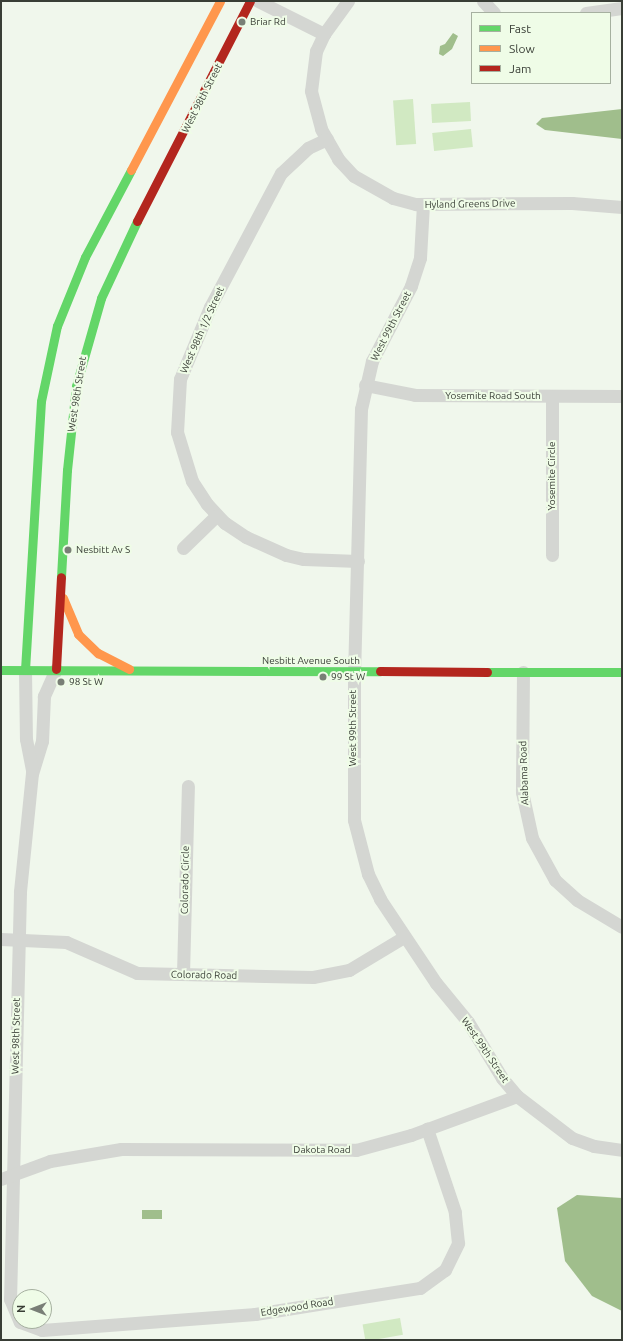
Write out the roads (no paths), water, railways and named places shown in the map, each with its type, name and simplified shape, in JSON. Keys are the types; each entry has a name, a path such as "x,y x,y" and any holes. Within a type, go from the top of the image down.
{"street":[{"name":"West 98th Street","path":"32,773 26,739 25,670 40,408 57,326 85,257 220,1"},
{"name":"West 98th Street","path":"10,1299 20,892 32,773 42,741 44,696 56,669 72,416 85,346 101,298 124,247 250,1"},
{"path":"258,1 324,34"},
{"path":"278,1 288,16"},
{"name":"Hyland Greens Drive","path":"348,1 324,34 311,71 311,90 314,110 326,139 338,159 372,188 393,198 423,204 572,203 622,207"},
{"path":"483,1 493,12"},
{"path":"593,12 622,8"},
{"name":"West 98th 1/2 Street","path":"326,139 303,151 281,173 210,307 180,379 177,432 183,457 192,481 217,515 246,537 286,555 304,559 358,561"},
{"name":"West 99th Street","path":"423,204 420,258 411,286 372,361 365,385 360,434 358,561 354,672 354,820 368,874 380,899 404,937 517,1096"},
{"name":"Yosemite Road South","path":"365,385 415,395 622,396"},
{"name":"Yosemite Circle","path":"552,396 552,555"},
{"path":"183,548 217,515"},
{"path":"61,594 78,634 98,653 132,670"},
{"name":"Nesbitt Avenue South","path":"1,670 622,672"},
{"name":"Alabama Road","path":"523,672 522,792 532,838 555,880 577,900 622,928"},
{"name":"Colorado Circle","path":"183,974 188,786"},
{"name":"Colorado Road","path":"1,939 66,942 137,973 332,976 349,970 404,937"},
{"path":"517,1096 572,1138 594,1146 622,1150"},
{"name":"Dakota Road","path":"1,1179 50,1161 122,1149 356,1150 426,1129 517,1096"},
{"name":"Edgewood Road","path":"10,1299 20,1322 42,1330 255,1314 420,1288 445,1270 458,1242 455,1212 426,1129"}],"place":[{"name":"Briar Rd","path":"242,22"},
{"name":"Nesbitt Av S","path":"68,550"},
{"name":"99 St W","path":"323,677"},
{"name":"98 St W","path":"61,682"}]}
